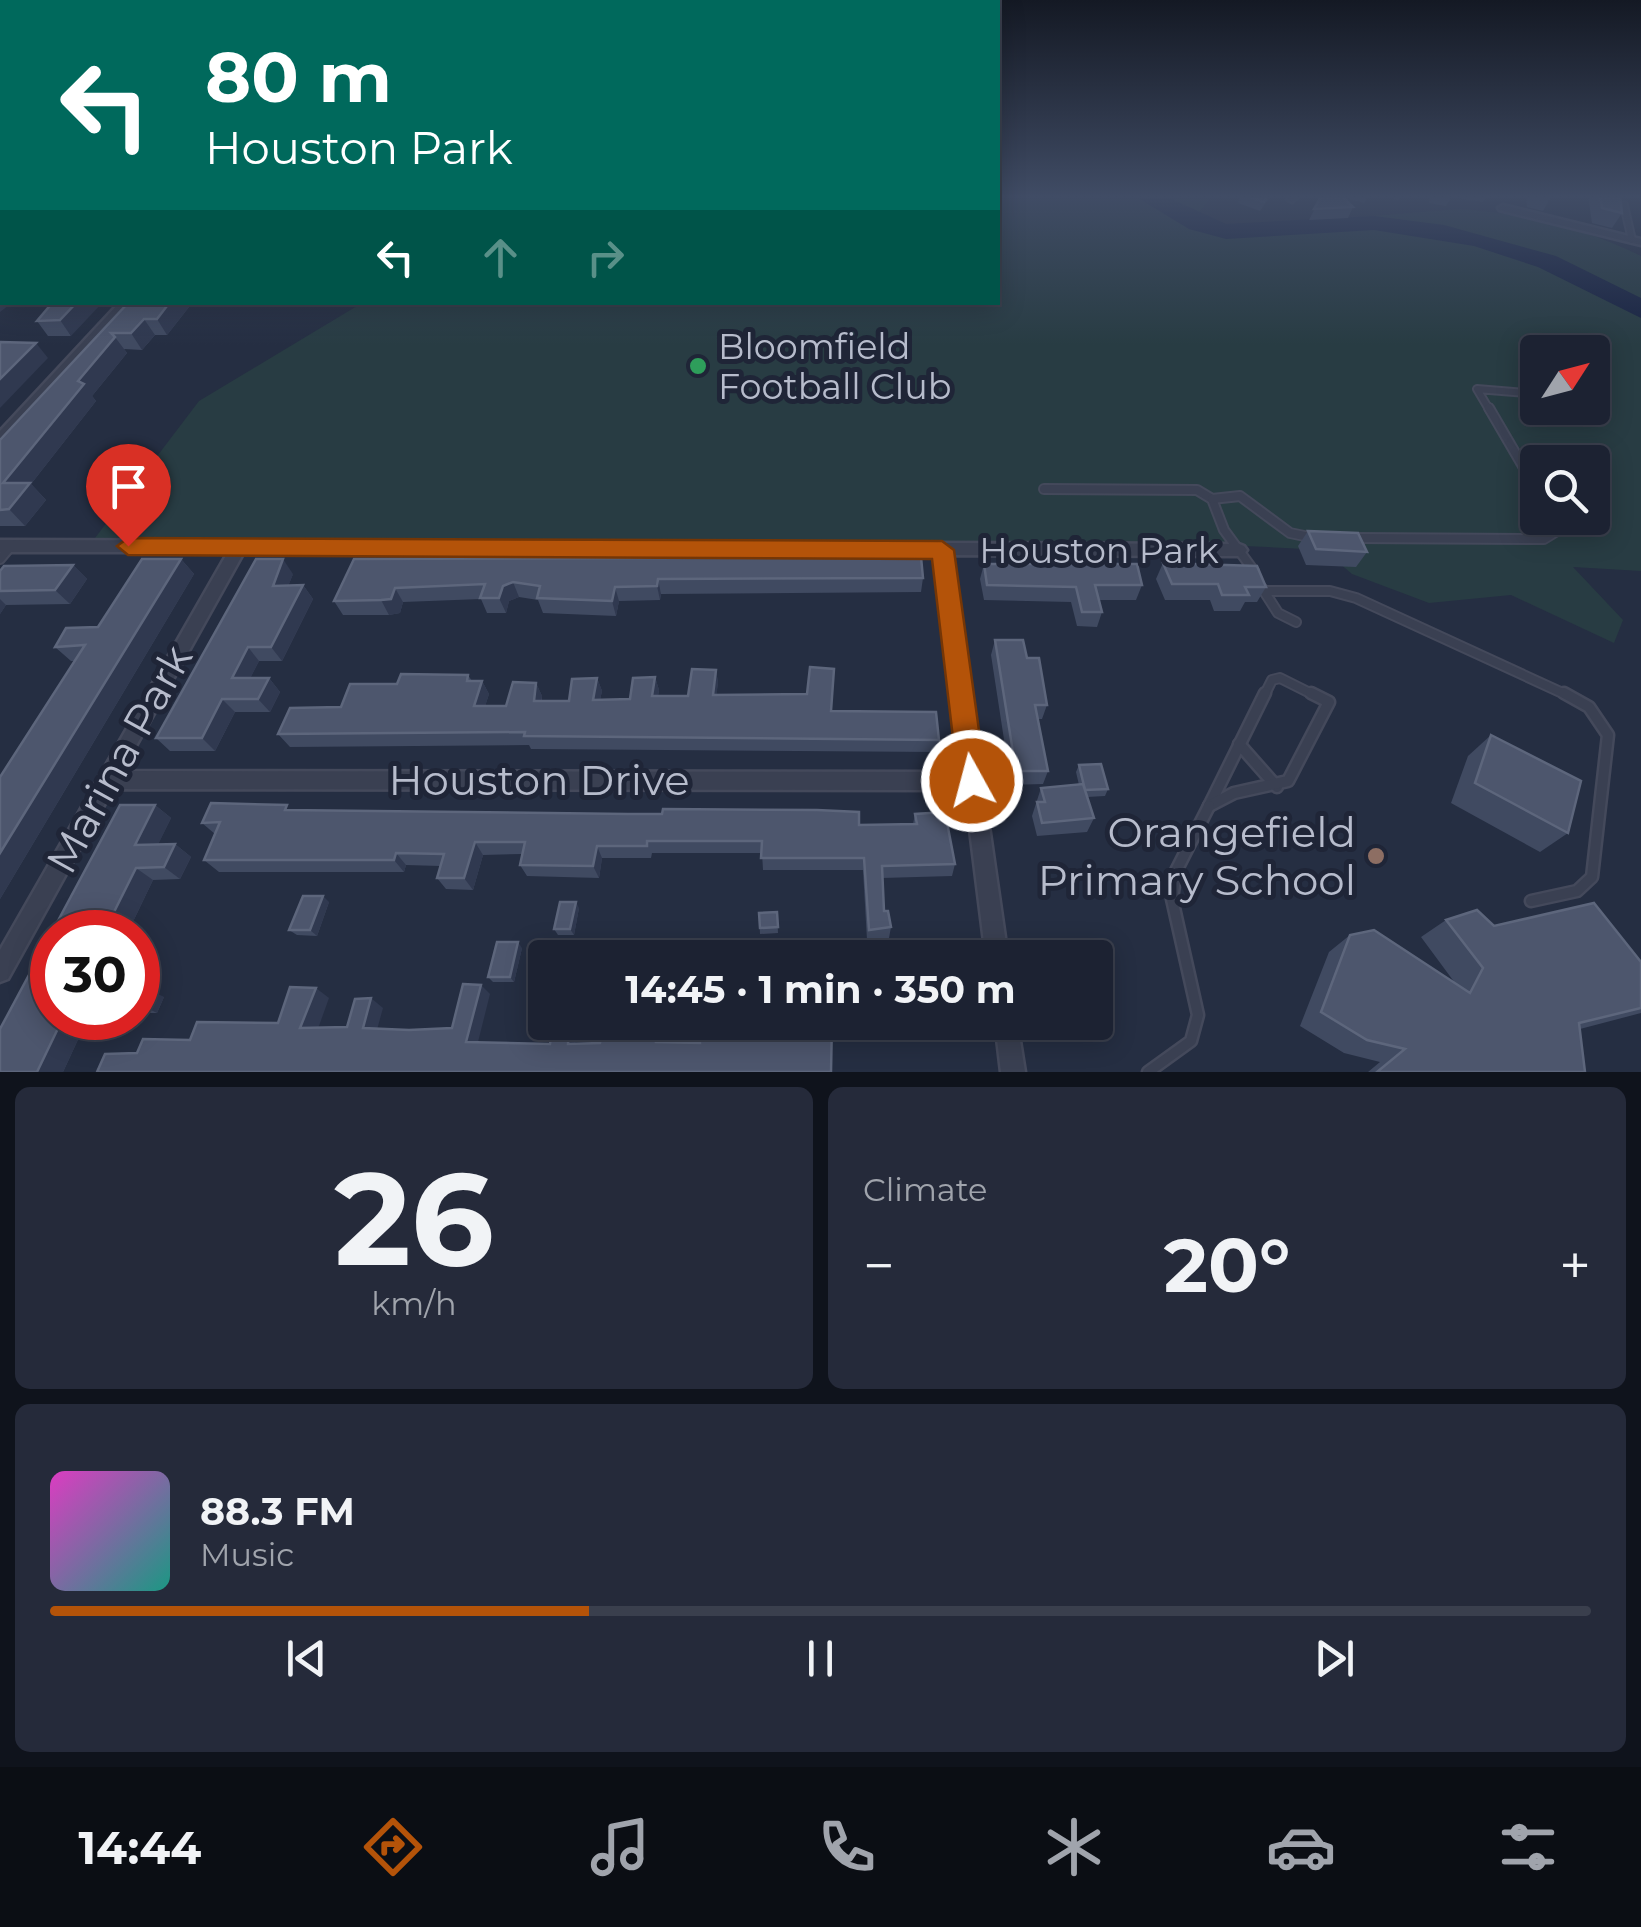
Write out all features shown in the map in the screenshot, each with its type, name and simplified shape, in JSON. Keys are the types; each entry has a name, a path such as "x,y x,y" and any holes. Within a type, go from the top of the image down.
{"street":[{"path":"0,439 124,305"},
{"name":"Marina Park","path":"0,971 239,547"},
{"name":"Houston Park","path":"4,550 1239,550"},
{"path":"942,550 994,940"},
{"name":"Houston Drive","path":"106,780 972,781"},
{"path":"1009,1040 1013,1072"}],"lane":[{"path":"1520,393 1477,389 1520,462"},
{"path":"1044,489 1184,489 1212,499 1240,496 1290,533 1331,538"},
{"path":"1212,499 1224,530 1278,613 1296,622"},
{"path":"1350,538 1550,535"},
{"path":"1264,591 1330,591 1356,598 1570,696 1602,721 1608,735 1592,877 1577,891 1532,901"},
{"path":"1148,1072 1191,1041 1198,1015 1172,899 1176,871 1208,806 1239,744 1272,680 1280,678 1329,702 1296,771 1278,786 1234,793 1208,806"},
{"path":"1239,744 1278,786"}],"shaded area":[{"path":"1000,245 1617,245 1641,256 1641,571 1573,567 1623,620 1614,643 1511,595 1429,603 1352,574 1324,550 1245,546 95,538 199,401 359,305 1000,305"}],"building":[{"path":"50,305 74,305 60,320 37,321"},
{"path":"126,305 168,305 157,319 144,319 131,333 111,333 115,337 78,381 84,384 3,483 30,483 9,509 0,510 0,440"},
{"path":"0,342 36,343 0,379"},
{"path":"1308,531 1358,533 1367,552 1316,549"},
{"path":"921,557 923,578 658,579 657,586 615,587 612,601 537,598 540,586 513,582 503,586 499,598 480,598 485,584 395,588 391,599 334,601 354,559"},
{"path":"142,559 181,559 0,853 0,777 85,645 55,647 66,628 98,627"},
{"path":"256,559 283,559 273,586 303,585 271,647 248,647 232,678 269,678 258,699 222,699 202,738 156,738"},
{"path":"1163,563 1257,566 1266,587 1245,587 1249,595 1222,595 1218,584 1172,584"},
{"path":"984,564 1137,564 1142,585 1095,585 1102,612 1082,612 1076,587 987,585"},
{"path":"73,565 55,590 0,591 0,571 4,566"},
{"path":"995,640 1023,640 1027,658 1039,658 1047,705 1035,705 1048,771 1016,771"},
{"path":"810,667 834,669 831,711 936,712 939,740 524,736 525,732 278,734 290,708 341,707 350,684 397,684 401,674 468,675 467,681 482,681 474,706 506,706 513,682 536,683 534,701 569,701 572,679 597,678 593,700 630,699 633,678 655,677 652,696 688,696 692,669 716,670 713,695 807,694"},
{"path":"1491,735 1581,781 1568,833 1475,783"},
{"path":"1101,764 1108,789 1085,790 1079,765"},
{"path":"1083,784 1094,818 1042,823 1037,802 1045,802 1041,788"},
{"path":"211,803 287,805 285,810 628,814 662,814 663,809 817,810 859,812 859,825 917,824 915,814 945,812 955,864 882,866 884,911 888,911 891,927 869,930 864,858 761,858 762,841 647,841 647,846 597,846 593,866 520,865 525,842 475,842 464,878 437,878 444,854 396,853 394,860 204,860 220,822 202,823"},
{"path":"120,805 155,805 135,845 175,844 164,867 136,868 115,910 64,910"},
{"path":"303,896 323,896 310,930 289,930"},
{"path":"560,902 576,902 570,929 554,929"},
{"path":"1594,903 1641,962 1641,1008 1579,1023 1585,1072 1377,1072 1405,1049 1367,1040 1321,1012 1350,935 1374,930 1470,993 1483,968 1446,920 1477,910 1494,926"},
{"path":"777,912 778,927 760,928 759,913"},
{"path":"497,942 518,942 510,977 488,977"},
{"path":"30,973 30,1040 52,1040 37,1072 0,1072 0,1029"},
{"path":"463,984 481,985 466,1042 832,1040 831,1072 97,1072 105,1054 137,1053 143,1040 190,1040 197,1022 278,1023 290,987 316,988 300,1028 347,1027 355,999 371,998 363,1028 452,1028"}],"waterway":[{"path":"1499,245 1580,275 1641,310"}],"place":[{"name":"Bloomfield Football Club","path":"698,366"},
{"name":"Orangefield Primary School","path":"1376,856"}],"route":[{"path":"128,546 942,550 972,781"}]}
